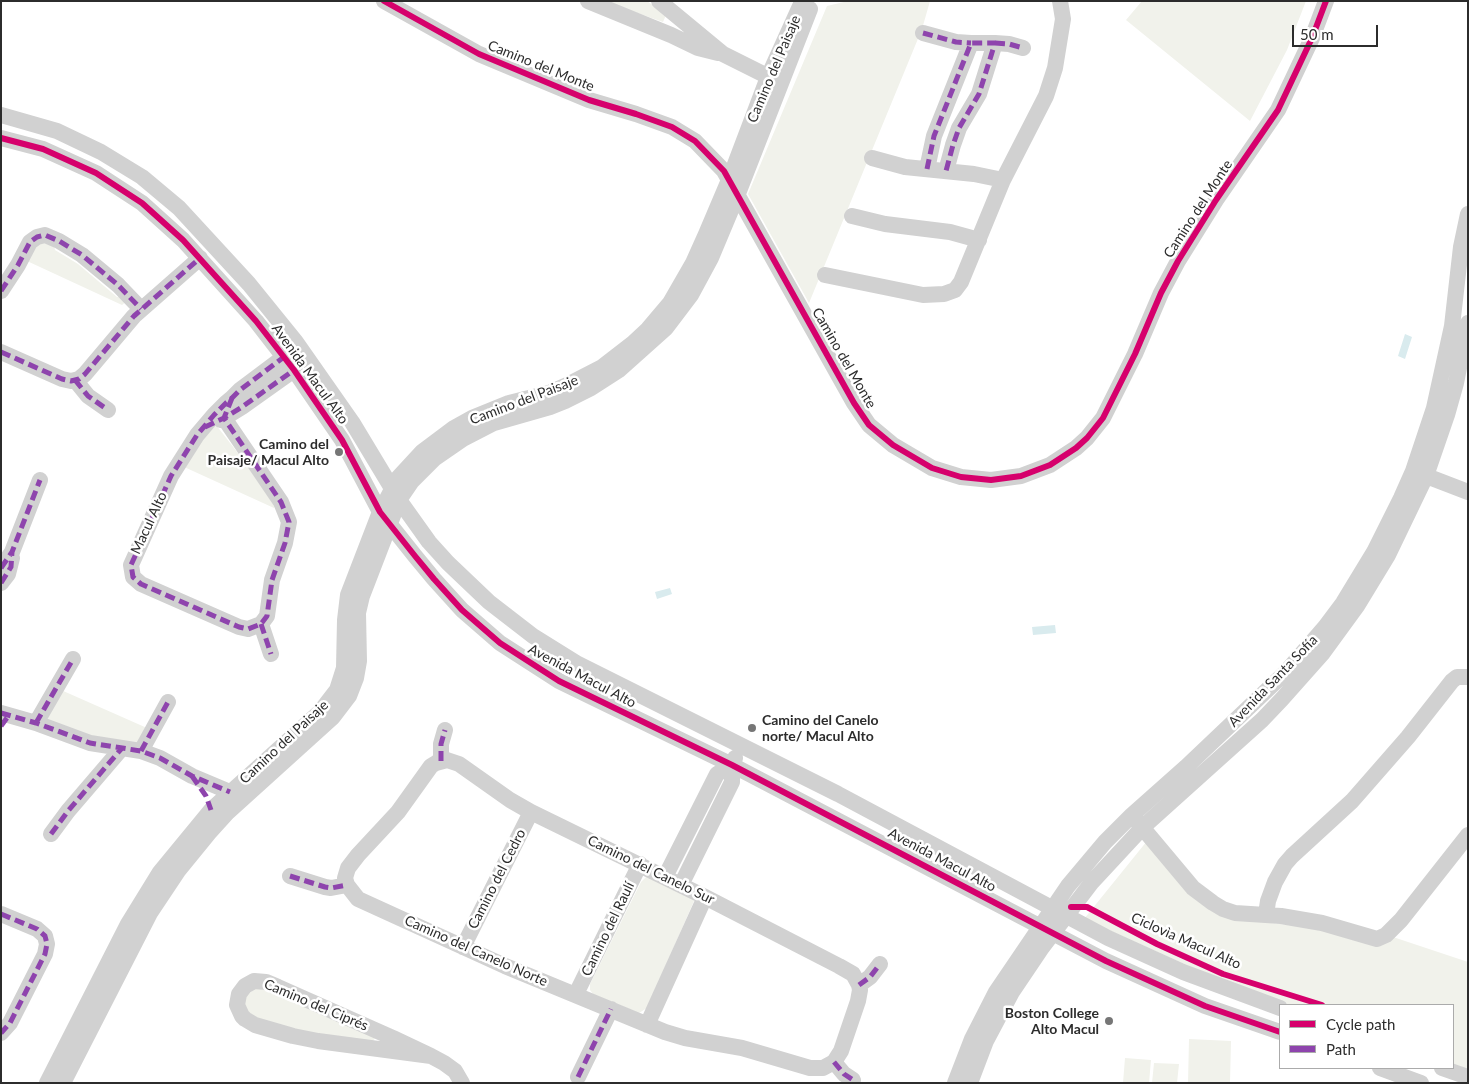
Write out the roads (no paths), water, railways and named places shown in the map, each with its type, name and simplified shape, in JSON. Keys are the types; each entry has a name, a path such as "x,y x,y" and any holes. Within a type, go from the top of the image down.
{"street":[{"name":"Camino del Monte","path":"384,1 452,40 506,66 589,100 646,117 683,133 700,146 715,160 729,180 854,403 869,425 880,436 918,461 946,474 991,480 1021,476 1050,465 1076,448 1103,418 1178,261 1216,200 1278,110 1312,38 1326,1"},
{"path":"588,1 671,34 698,48 723,54"},
{"path":"659,1 723,54 775,80"},
{"name":"Camino del Paisaje","path":"396,494 434,459 463,439 494,423 550,407 580,393 619,370 651,343 679,312 698,283 737,196 801,4 804,1"},
{"name":"Camino del Paisaje","path":"47,1083 111,956 144,896 180,846 211,810 320,712 337,690 344,668 345,620 348,595 408,466 422,452 454,428 490,410 549,393 602,366 633,343 660,314 678,291 693,263 729,180 810,8 809,1"},
{"path":"825,275 923,295 944,294 954,290 961,282 1003,180 1041,106 1051,82 1063,19 1060,1"},
{"path":"923,33 956,42 1009,44 1023,48"},
{"path":"927,169 934,136 971,43"},
{"path":"946,171 959,128 979,94 995,43"},
{"name":"Avenida Macul Alto","path":"1,115 57,131 101,152 142,177 179,208 249,284 296,342 365,442 396,494 429,542 489,602 533,636 586,668 742,744 1108,938 1183,972 1279,1008"},
{"name":"Avenida Macul Alto","path":"1,138 25,143 61,156 111,181 157,216 200,258 256,321 289,363 342,440 385,518 434,580 468,615 500,643 559,681 732,765 1106,961 1205,1006 1279,1032"},
{"path":"872,158 905,166 1003,180"},
{"name":"Avenida Santa Sofía","path":"1419,473 1447,351 1457,292 1461,247 1468,214"},
{"path":"852,216 885,224 950,232 979,240"},
{"path":"1,290 18,265 30,242 37,237 45,235 82,255 141,309"},
{"path":"1,352 62,379 75,380 85,374 141,309 200,258"},
{"name":"Avenida Santa Sofía","path":"955,1083 972,1039 987,1008 1004,980 1060,911 1084,867 1137,821 1186,767 1264,694 1312,642 1343,602 1374,552 1402,498 1419,473 1449,407 1468,323"},
{"path":"203,428 224,418 289,363"},
{"name":"Macul Alto","path":"261,624 248,629 239,627 141,584 136,581 132,574 132,560 171,476 203,428 232,398 289,363"},
{"path":"75,380 88,396 108,410"},
{"name":"Macul Alto","path":"224,418 232,398"},
{"path":"224,418 281,502 289,522 285,542 272,580 267,616 261,624 271,654"},
{"path":"1419,473 1468,492"},
{"path":"1,568 12,552 40,480"},
{"name":"Camino del Paisaje","path":"63,1083 150,913 178,871 203,839 228,812 323,727 344,703 353,687 358,670 360,604 385,518"},
{"path":"1,583 11,566 12,552"},
{"path":"36,723 73,659"},
{"path":"1266,915 1268,901 1275,882 1292,856 1352,801 1408,737 1452,681 1457,677 1468,677"},
{"path":"141,751 168,702"},
{"path":"4,718 36,723 90,743 141,751 160,758 192,776 230,792"},
{"path":"290,876 331,888 347,885 346,874 351,864 398,812 426,771 436,762 441,761 441,744 446,730"},
{"path":"681,885 732,782 732,765 742,744"},
{"path":"51,834 76,800 122,748"},
{"name":"Camino del Canelo Sur","path":"441,761 453,761 459,764 510,800 531,812 640,864 839,966 853,974 859,985"},
{"path":"665,877 716,774 732,765"},
{"path":"192,776 206,796 211,810"},
{"name":"Camino del Cedro","path":"462,947 531,812"},
{"path":"1137,821 1193,888 1218,906 1235,913 1266,915 1322,924 1372,938 1382,938 1401,920 1468,835"},
{"name":"Camino del Raulí","path":"576,994 640,864"},
{"name":"Camino del Canelo Norte","path":"347,885 358,899 462,947 675,1036 742,1048 810,1068 823,1068 834,1062"},
{"path":"647,1025 705,897"},
{"path":"1,914 37,929 44,936 47,944 45,954 10,1023 1,1033"},
{"name":"Avenida Santa Sofía","path":"970,1083 986,1041 1003,1007 1047,929"},
{"path":"854,1080 844,1074 834,1062 841,1051 858,1001 859,985 880,964"},
{"name":"Camino del Ciprés","path":"431,1056 318,1041 255,1025 242,1016 237,1005 239,994 250,983 266,982 431,1056 450,1067 459,1076 462,1083"},
{"path":"578,1077 610,1009"},
{"path":"1383,1069 1421,1083"},
{"path":"1445,1069 1468,1078"}],"place":[{"name":"Camino del Paisaje/ Macul Alto","path":"339,452"},
{"name":"Camino del Canelo norte/ Macul Alto","path":"752,728"},
{"name":"Boston College Alto Macul","path":"1109,1021"}]}
